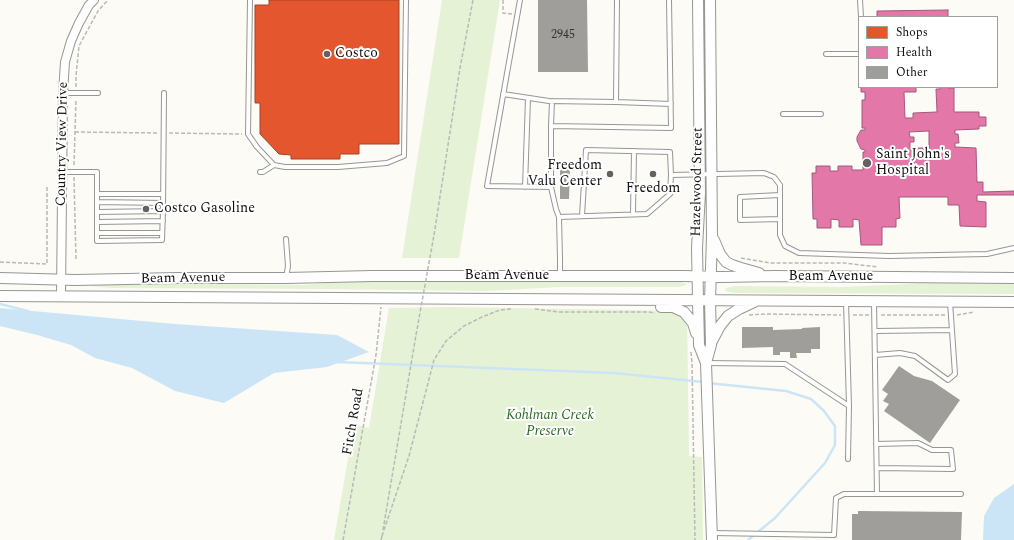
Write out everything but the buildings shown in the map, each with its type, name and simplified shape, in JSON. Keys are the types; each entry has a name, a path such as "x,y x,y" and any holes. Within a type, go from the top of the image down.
{"street":[{"name":"Country View Drive","path":"61,296 63,93 65,62 71,41 79,22 89,4 94,0"},
{"name":"Hazelwood Street","path":"698,0 700,193 697,248 698,300 695,347 706,363"},
{"name":"Hazelwood Street","path":"710,0 712,236 710,345 706,363 712,537"},
{"path":"712,236 720,254 726,262 746,270 775,276"},
{"name":"Beam Avenue","path":"0,278 61,280 372,276 775,276 1014,278"},
{"name":"Beam Avenue","path":"0,296 1014,302"},
{"path":"580,300 607,306 673,307 684,312 693,323 695,347"},
{"path":"710,345 720,326 728,316 759,300"}],"lane":[{"path":"250,0 248,134 257,147 274,165 285,167 338,167 387,163 404,156 406,0"},
{"path":"520,0 487,186 551,187"},
{"path":"616,102 617,0"},
{"path":"551,126 671,128 669,0"},
{"path":"860,0 860,16"},
{"path":"826,54 858,54"},
{"path":"63,93 98,93"},
{"path":"62,172 97,172 97,241 162,240 164,93"},
{"path":"504,94 552,101 671,104"},
{"path":"525,187 528,98"},
{"path":"552,101 551,187 559,217 560,277"},
{"path":"783,114 821,114"},
{"path":"559,217 647,214 670,194 670,152 586,150 582,216"},
{"path":"633,214 634,151"},
{"path":"260,172 263,172 274,165"},
{"path":"671,175 764,173 774,177 780,185 780,234 786,246 799,253 889,256 987,254 1014,248"},
{"path":"97,194 163,194"},
{"path":"780,195 740,197 740,220 780,219"},
{"path":"97,202 163,203"},
{"path":"97,212 163,211"},
{"path":"97,222 163,221"},
{"path":"97,233 162,233"},
{"path":"286,238 288,266 286,278"},
{"path":"846,301 849,406 848,459"},
{"path":"874,301 877,494"},
{"path":"875,355 900,353 914,356 948,380 955,374 950,302"},
{"path":"875,331 952,330"},
{"path":"706,363 785,364 849,406"},
{"path":"876,444 918,443 932,450 951,450 953,469 877,468"},
{"path":"837,540 834,535 836,498 844,494 962,494"},
{"path":"712,537 834,535"}],"path":[{"path":"76,261 74,172 76,76 80,46 98,11 108,0"},
{"path":"381,540 434,235 460,68 473,0"},
{"path":"503,0 503,13 517,15"},
{"path":"0,262 47,264 47,186"},
{"path":"739,257 770,263 844,263 880,267"},
{"name":"Fitch Road","path":"343,540 376,355 381,307"},
{"path":"382,536 409,456 434,360 446,341 464,326 500,310 514,309"},
{"path":"529,309 559,312 649,312 660,314"},
{"path":"695,347 692,362 695,540"}],"green space":[{"path":"442,0 500,0 459,258 402,258"},
{"path":"357,280 666,281 687,284 679,287 560,287 485,291 112,288 91,286 91,283 304,285"},
{"path":"929,283 1014,284 1014,294 734,293 725,291 726,288 735,286 843,287"},
{"name":"Kohlman Creek Preserve","path":"452,307 687,311 689,456 702,457 703,540 334,540 354,424 369,428 389,308"}],"water":[{"path":"0,308 175,324 337,335 369,352 327,367 274,373 224,403 175,391 132,368 95,358 71,345 0,326"},
{"path":"1014,484 1014,540 983,540 984,516 994,498"}],"waterway":[{"path":"0,304 28,311"},
{"path":"337,362 614,373 703,382"},
{"path":"708,383 786,391 811,399 824,411 835,426 835,445 825,463 775,518 748,540"}],"place":[{"name":"Costco","path":"327,54"},
{"name":"Saint John's Hospital","path":"867,163"},
{"name":"Freedom Valu Center","path":"610,174"},
{"name":"Freedom","path":"653,174"},
{"name":"Costco Gasoline","path":"146,209"}]}
